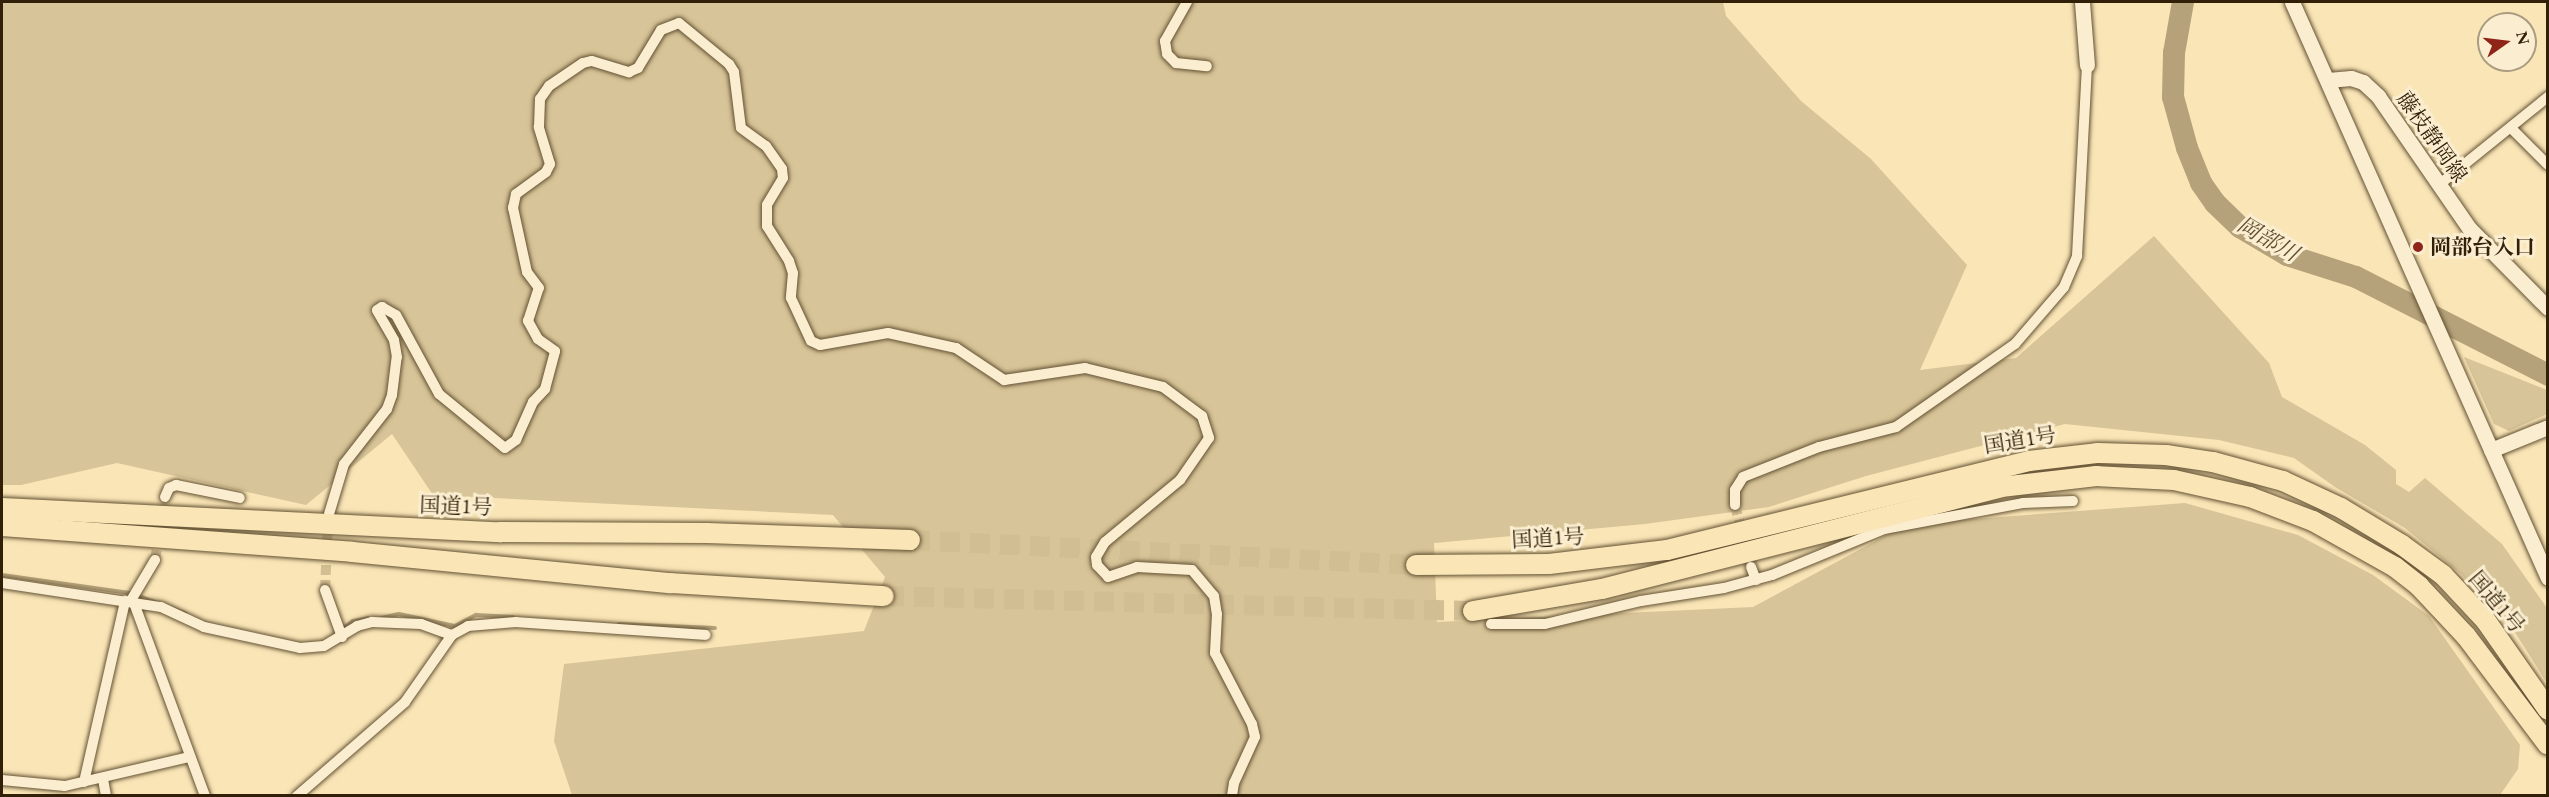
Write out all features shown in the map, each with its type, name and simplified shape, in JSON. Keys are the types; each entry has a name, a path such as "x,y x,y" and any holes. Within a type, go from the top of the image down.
{"highway":[{"name":"国道1号","path":"1416,565 1549,564 1655,552 1748,533 2029,460 2097,453 2166,455 2213,462 2283,480 2341,508 2402,545 2443,575 2486,621 2547,710"},
{"name":"国道1号","path":"1473,611 1602,589 2001,487 2096,477 2174,480 2250,497 2313,521 2395,567 2419,586 2466,636 2547,745"},
{"name":"国道1号","path":"2,507 500,532 706,533 910,540"},
{"path":"2,526 340,551 670,583 884,596"}],"street":[{"path":"1187,2 1165,41 1167,54 1176,63 1207,66"},
{"path":"1735,505 1735,490 1743,477 1819,447 1896,427 2015,344 2064,286 2077,256 2087,65 2082,2"},
{"path":"2292,2 2547,578"},
{"path":"329,514 344,464 387,408 392,395 397,357 394,340 377,310 382,307 396,315 439,394 505,448 516,440 533,402 545,389 555,351 538,339 528,321 539,288 527,272 513,208 516,194 546,172 550,164 538,120 540,99 549,86 583,63 592,61 628,72 638,68 661,30 679,23 729,64 734,72 741,128 766,146 782,169 783,178 767,205 766,226 789,261 793,273 791,298 811,341 820,345 888,333 956,348 991,373 1015,381 1052,371 1085,368 1163,387 1202,416 1209,438 1180,480 1105,542 1096,557 1097,565 1108,577 1137,567 1160,572 1182,567 1203,580 1214,596 1217,614 1215,653 1252,724 1255,737 1234,783 1232,795"},
{"name":"藤枝静岡線","path":"2328,80 2351,78 2363,81 2440,184 2469,228 2547,308"},
{"path":"2440,184 2547,97"},
{"path":"2511,128 2547,165"},
{"path":"2491,450 2547,427"},
{"path":"165,497 169,488 176,485 240,498"},
{"path":"1491,624 1545,624 1756,580 1884,529 2023,503 2073,501"},
{"path":"84,782 129,602 155,560"},
{"path":"1751,567 1756,580"},
{"path":"2,584 161,607 204,627 300,648 324,646 357,626 372,622 421,624 452,635"},
{"path":"325,590 342,637"},
{"path":"129,602 205,795"},
{"path":"297,795 405,702 452,635 468,626 506,622 706,635"},
{"path":"2,780 65,786 190,757"},
{"path":"103,779 106,795"}],"shaded area":[{"path":"2,2 1723,2 1726,16 1801,101 1871,159 1967,265 1920,370 2016,358 2154,236 2269,363 2282,397 2365,445 2396,470 2396,484 2409,492 2425,478 2502,544 2547,608 2547,683 2516,634 2461,574 2405,528 2335,487 2294,458 2219,440 2065,424 1866,476 1769,507 1645,524 1434,543 1437,622 1753,607 1907,524 2185,503 2298,535 2373,575 2429,616 2520,745 2518,769 2500,795 572,795 554,741 564,664 864,631 885,577 833,515 433,495 392,434 306,505 117,463 21,485 2,485"},
{"path":"2464,357 2547,390 2547,414 2509,431 2494,424"}],"waterway":[{"name":"岡部川","path":"2183,2 2174,53 2173,97 2187,148 2201,183 2215,203 2240,227 2287,255 2356,277 2548,375"},
{"path":"2,575 130,593 185,613"},
{"path":"381,618 399,614 455,626 476,615 513,617"},
{"path":"340,631 353,621 368,618"},
{"path":"619,624 715,628"}],"tunnel":[{"path":"155,560 165,497"},
{"path":"1735,505 1743,535"},
{"path":"325,590 328,520"},
{"path":"910,540 1416,565"},
{"path":"884,596 1473,611"}],"place":[{"name":"岡部台入口","path":"2418,247"}]}
